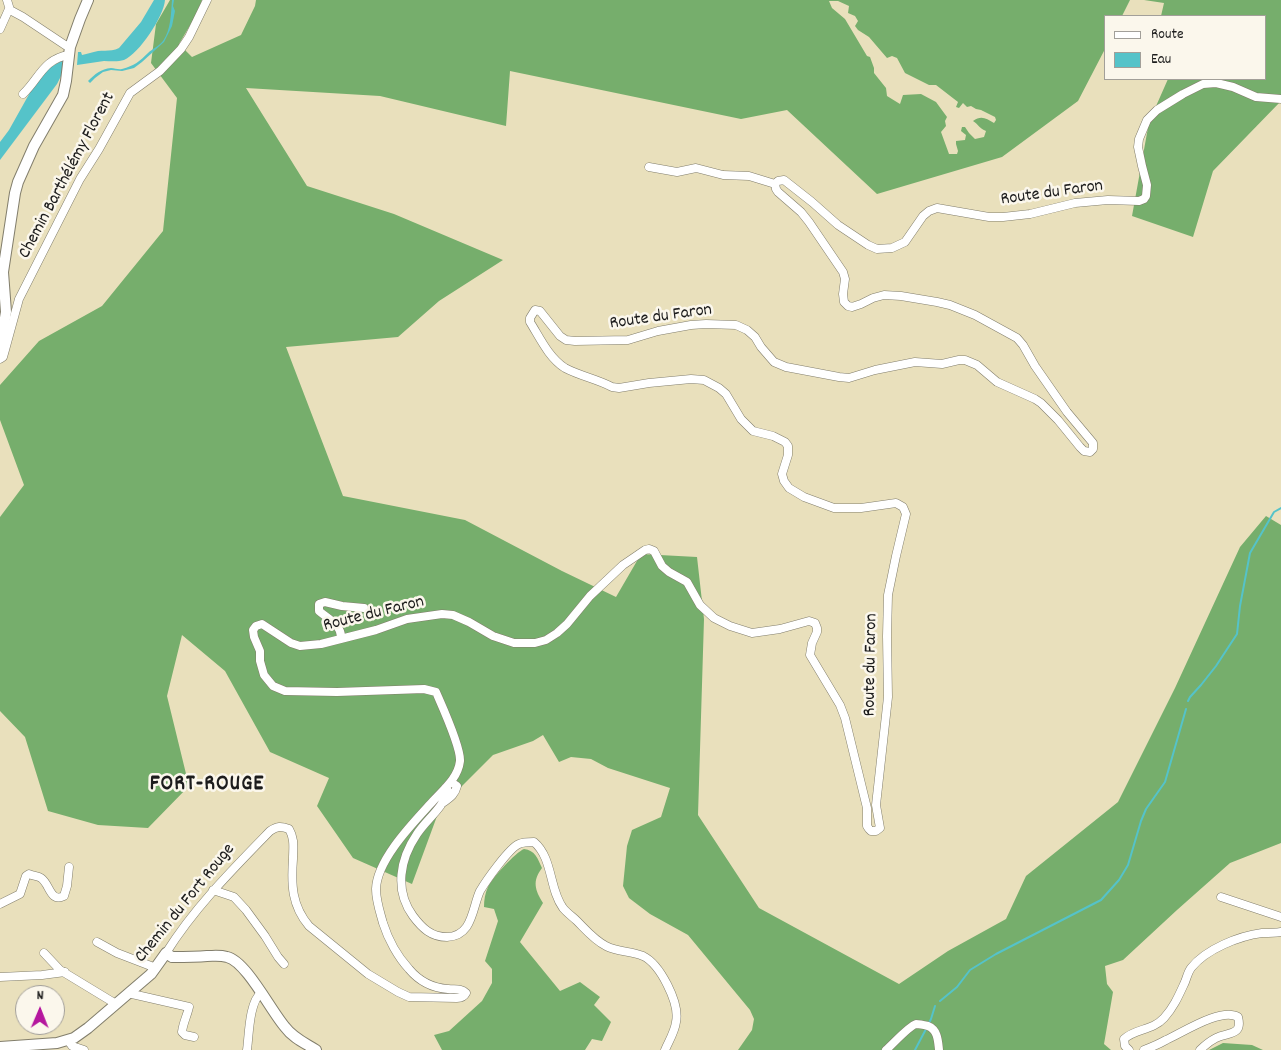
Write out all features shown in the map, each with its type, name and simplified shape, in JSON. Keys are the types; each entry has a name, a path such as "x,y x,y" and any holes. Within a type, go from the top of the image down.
{"main road":[{"path":"0,348 6,312 3,272 15,192 34,146 63,95 69,56 88,0"},
{"path":"166,953 172,957 221,956 231,958 261,993 283,1026 305,1046 316,1050"},
{"name":"Chemin du Fort Rouge","path":"0,1047 57,1043 74,1038 156,968 166,953"}],"street":[{"path":"7,0 10,9 65,45 69,56 61,57 44,68 23,94"},
{"name":"Chemin Barthélémy Florent","path":"0,359 3,357 19,299 87,166 99,149 130,93 160,71 181,49 207,0"},
{"path":"0,29 10,9"},
{"name":"Route du Faron","path":"449,785 458,769 460,756 436,692 424,689 345,692 285,691 273,686 264,675 260,661 260,651 254,638 253,630 256,626 262,624 291,643 300,646 322,644 376,630 406,619 442,614 453,615 493,636 514,643 535,643 557,634 568,624 590,596 623,565 645,550 650,549 654,551 662,566 687,582 700,606 714,618 730,626 752,633 780,629 801,622 809,621 815,623 817,632 812,643 810,655 840,705 867,808 867,826 871,831 879,830 880,828 876,805 888,696 888,595 906,514 903,507 896,503 861,508 834,508 789,488 782,474 788,455 788,446 785,442 773,436 753,431 741,419 726,394 719,388 704,380 691,379 612,387 567,369 552,357 530,322 530,318 535,310 540,311 560,336 566,340 575,341 628,340 691,325 736,325 747,330 755,337 774,362 786,367 839,377 849,378 883,368 916,362 942,364 966,360 977,365 997,382 1041,403 1084,451 1090,452 1094,446 1089,438 1057,398 1017,338 975,315 950,305 922,299 884,295 852,307 848,306 844,302 845,279 843,272 809,222 801,212 778,192 775,184 778,181 784,180 838,225 868,245 877,249 892,248 905,242 922,216 937,208 989,217 1002,217 1030,214 1082,202 1108,200 1139,201 1144,199 1147,193 1147,185 1140,160 1139,139 1147,120 1157,110 1203,84 1216,83 1233,87 1256,97 1281,99"},
{"path":"648,167 677,172 696,168 723,175 749,176 775,184"},
{"path":"341,638 342,634 338,625 319,611 319,604 325,602 364,608"},
{"path":"449,785 457,786 456,791 442,803 417,833 405,856 401,885 411,914 433,936 451,937 460,932 471,919 479,893 511,850 520,843 534,842 542,850 562,907 596,940 608,947 645,957 661,973 674,1004 677,1020 665,1050"},
{"name":"Chemin du Fort Rouge","path":"166,953 213,890 270,831 282,826 289,829 294,842 292,868 295,901 302,918 309,926 368,974 398,992 409,997 463,998 466,993 465,991 429,985 416,977 408,969 385,928 377,898 378,879 394,846 449,785"},
{"path":"0,904 20,894 26,876 29,874 42,879 56,898 64,896 70,867"},
{"path":"213,890 234,897 246,910 284,964"},
{"path":"1221,897 1281,917"},
{"path":"1129,1050 1124,1046 1124,1039 1129,1034 1147,1029 1162,1020 1174,1006 1191,968 1204,955 1236,940 1260,934 1281,932"},
{"path":"96,942 117,953 156,968"},
{"path":"44,954 60,970 116,1004"},
{"path":"0,977 42,976 65,972"},
{"path":"130,991 132,994 189,1007 182,1032 185,1035 194,1037"},
{"path":"247,1050 253,1007 258,995 261,993"},
{"path":"1144,1050 1201,1022 1221,1015 1235,1015 1238,1017 1239,1027 1234,1033 1217,1037 1200,1050"},
{"path":"886,1050 909,1028 916,1024 928,1026 933,1030 937,1036 939,1050"},
{"path":"68,1040 72,1046 84,1050"}],"green space":[{"path":"170,0 202,0 199,10 179,44 192,57 241,35 256,0 1130,0 1122,15 1104,15 1104,51 1078,101 1002,157 877,194 787,110 741,119 510,71 506,126 380,96 246,88 307,186 394,214 503,260 439,301 398,337 286,347 343,496 465,520 616,597 641,554 697,557 704,619 698,815 759,908 899,984 948,951 1006,919 1026,876 1118,802 1175,688 1240,547 1266,516 1281,525 1281,843 1230,863 1123,960 1105,966 1107,984 1113,992 1104,1044 1111,1050 738,1050 752,1030 754,1019 750,1010 688,935 650,914 629,898 623,886 627,846 632,830 661,817 670,788 608,768 591,759 571,757 559,762 543,735 533,741 493,755 440,808 412,884 353,858 317,806 329,778 270,752 225,671 182,635 167,696 189,786 148,828 98,825 48,811 25,737 0,711 0,517 24,485 0,420 0,385 39,341 102,306 163,231 177,98 151,63 156,24","holes":["829,1 838,1 849,6 848,13 855,16 858,21 855,26 858,30 869,37 887,58 892,56 897,58 905,73 929,85 936,85 958,102 956,107 959,108 963,103 967,107 971,106 995,117 994,123 983,118 973,121 986,131 984,137 975,139 965,127 962,127 961,131 966,135 965,140 956,141 957,154 949,154 941,132 946,126 945,121 947,117 936,102 921,94 903,95 900,104 887,96 886,88 874,73 870,57 867,56 845,19 832,8"]},
{"path":"1144,0 1281,0 1281,101 1213,171 1193,237 1132,216 1149,122 1168,80 1266,80 1266,15 1161,15 1164,3"},
{"path":"524,849 533,853 542,868 537,877 536,885 543,903 520,942 560,991 580,982 600,997 594,1005 611,1022 602,1041 592,1039 585,1050 442,1050 434,1035 449,1031 482,1001 492,983 492,969 485,961 498,921 494,909 484,907 485,894 490,883 499,872"},
{"path":"1223,1043 1252,1045 1263,1050 1209,1050"}],"water":[{"path":"154,0 165,0 164,7 150,34 130,56 122,61 104,61 77,65 78,52 81,52 82,55 119,48 141,22"},
{"path":"172,0 174,0 173,6 175,11 172,26 164,42 134,68 103,72 90,83 88,81 104,69 121,69 133,65 161,43 166,37 169,27"},
{"path":"63,60 62,74 57,84 0,160 0,142 9,130 37,80 44,71"}],"waterway":[{"path":"1188,701 1216,666 1237,634 1250,553 1274,512 1281,508"},
{"path":"940,1001 957,987 970,970 996,954 1101,900 1119,880 1128,865 1146,809 1165,782 1186,709"},
{"path":"928,1025 935,1006"},
{"path":"915,1050 926,1029"}],"district":[{"name":"FORT-ROUGE","path":"207,786"}]}
